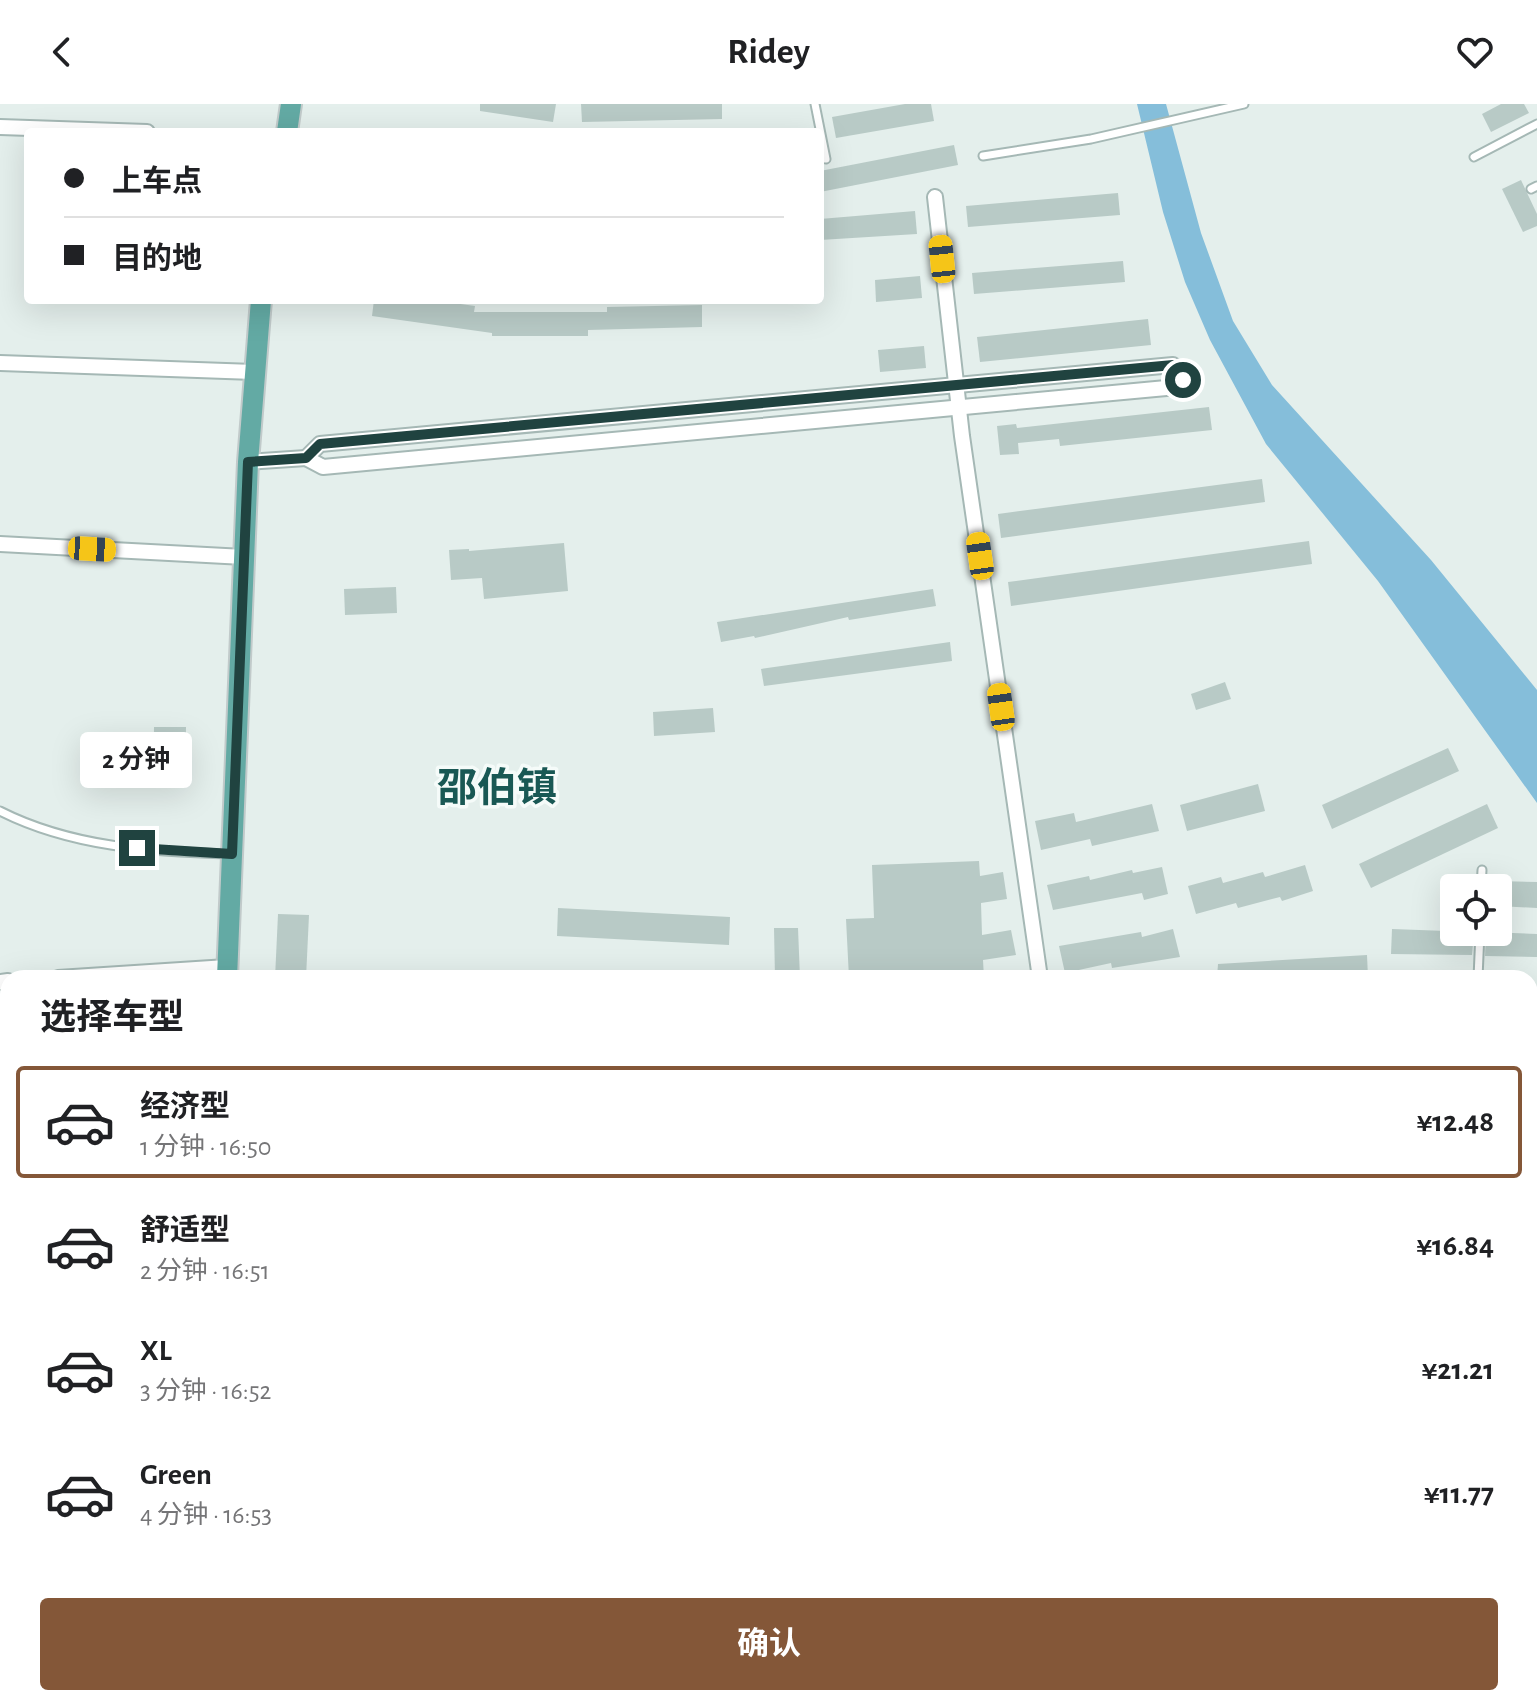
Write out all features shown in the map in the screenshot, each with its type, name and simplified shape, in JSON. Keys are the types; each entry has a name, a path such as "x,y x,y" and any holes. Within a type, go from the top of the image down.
{"main road":[{"path":"288,128 291,104"},
{"path":"227,970 248,462 261,304"}],"street":[{"path":"0,127 29,128"},
{"path":"935,197 959,408 1039,970"},
{"path":"0,363 254,372"},
{"path":"248,462 306,458 323,467 1177,387 1183,380 1182,372 1173,365 956,383 320,444 306,458"},
{"path":"0,544 244,557"}],"lane":[{"path":"815,104 820,128"},
{"path":"983,156 1091,139 1244,104"},
{"path":"1474,157 1537,124"},
{"path":"824,149 826,159"},
{"path":"0,811 36,829 108,845 232,854"},
{"path":"1482,870 1482,874"},
{"path":"1478,970 1479,946"}],"water":[{"path":"1137,104 1166,104 1201,233 1233,321 1272,385 1431,560 1537,690 1537,803 1378,581 1266,444 1210,340 1185,282 1163,212"}],"building":[{"path":"480,104 556,104 553,122 480,111"},
{"path":"581,104 722,104 722,119 582,122"},
{"path":"905,104 931,104 934,121 836,138 832,117"},
{"path":"1501,104 1524,104 1529,113 1491,132 1482,114"},
{"path":"954,145 958,165 824,191 824,170"},
{"path":"1521,180 1537,214 1537,226 1523,232 1502,189"},
{"path":"1118,193 1120,215 968,227 966,206"},
{"path":"915,211 917,234 824,240 824,219"},
{"path":"1123,261 1125,282 974,294 972,273"},
{"path":"920,276 922,298 876,302 875,280"},
{"path":"374,304 461,304 475,306 474,312 607,312 607,307 702,305 702,327 588,330 588,336 492,336 492,333 372,316"},
{"path":"1148,319 1151,345 980,362 977,337"},
{"path":"924,346 926,368 880,372 878,350"},
{"path":"1209,407 1212,430 1060,446 1059,439 1018,443 1019,454 1000,455 997,426 1016,424 1017,428"},
{"path":"1262,479 1265,502 1001,538 998,514"},
{"path":"1309,541 1312,564 1011,606 1008,582"},
{"path":"564,543 568,591 484,599 482,578 451,580 449,550"},
{"path":"396,587 397,613 345,615 344,589"},
{"path":"933,589 936,606 849,620 848,617 755,638 721,642 717,622"},
{"path":"950,642 952,661 764,686 761,669"},
{"path":"1225,682 1231,699 1196,710 1191,694"},
{"path":"713,708 715,732 654,736 653,712"},
{"path":"154,727 186,727 185,788 153,788"},
{"path":"1448,748 1459,771 1332,829 1322,805"},
{"path":"1258,784 1265,811 1187,831 1180,805"},
{"path":"1152,804 1159,831 1092,846 1090,839 1041,850 1035,821 1074,813 1076,822"},
{"path":"1487,804 1498,828 1371,888 1359,864"},
{"path":"979,861 980,876 1003,872 1007,899 981,903 982,935 1011,930 1016,955 983,960 984,970 849,970 846,919 874,918 872,865"},
{"path":"1305,865 1313,891 1282,901 1280,897 1238,908 1236,903 1196,914 1188,886 1221,877 1223,883 1263,872 1265,877"},
{"path":"1162,867 1168,894 1144,900 1142,893 1053,910 1047,885"},
{"path":"1512,881 1537,882 1537,908 1512,907"},
{"path":"558,908 730,917 729,945 557,936"},
{"path":"278,914 309,915 306,970 275,970"},
{"path":"774,928 798,928 800,970 775,970"},
{"path":"1173,929 1180,957 1112,968 1111,963 1064,970 1059,946 1141,932 1142,937"},
{"path":"1392,929 1440,931 1440,946 1473,946 1472,955 1391,954"},
{"path":"1512,933 1537,934 1537,957 1485,956 1485,946 1512,946"},
{"path":"1367,955 1368,970 1218,970 1218,964"}],"district":[{"name":"邵伯镇","path":"497,787"}],"route":[{"path":"137,848 232,854 248,462 306,458 320,444 956,383 1173,365 1182,372 1183,380"}]}
